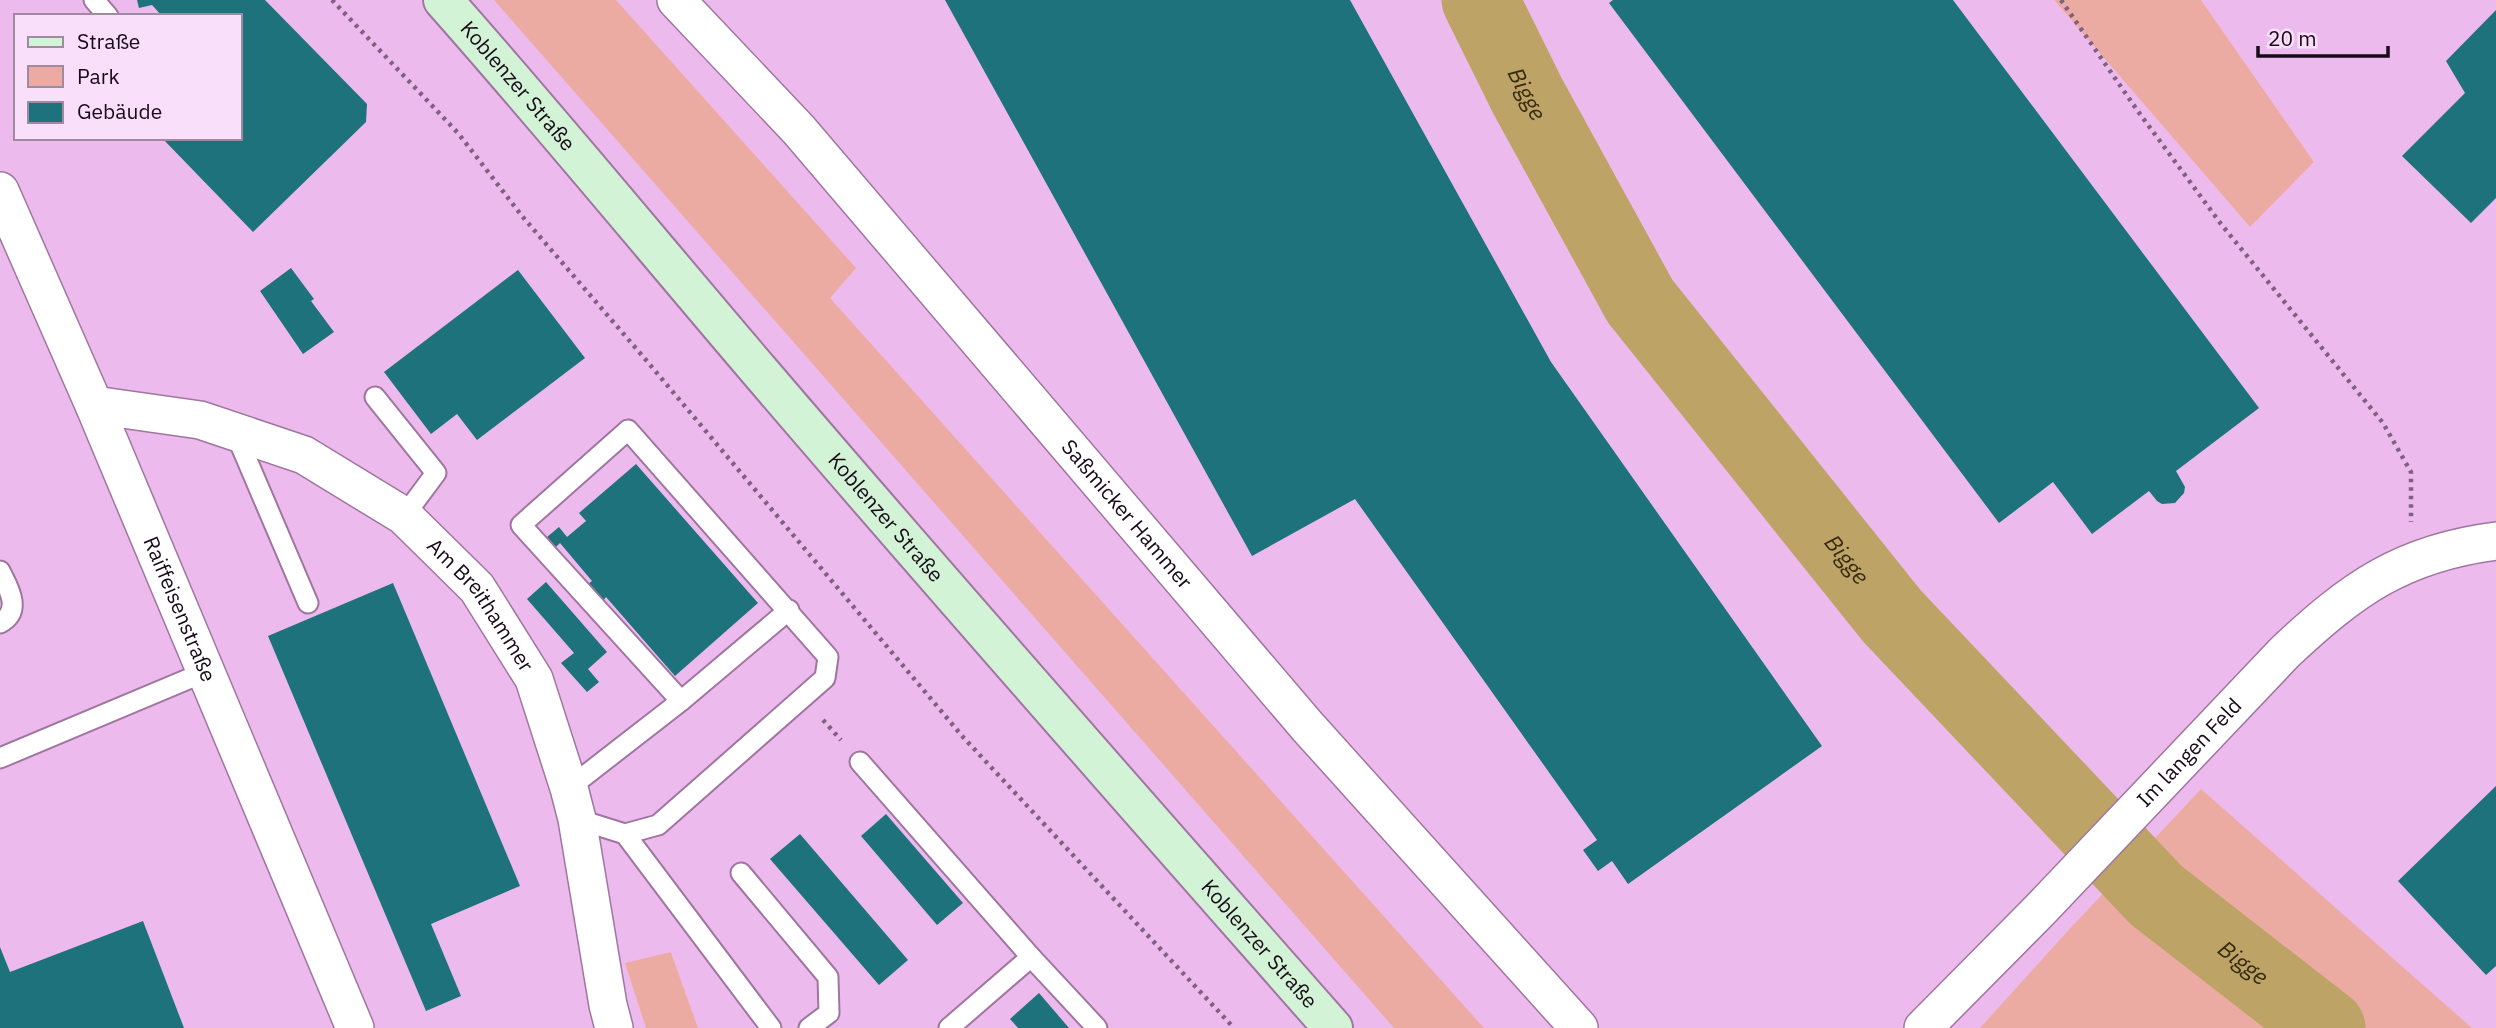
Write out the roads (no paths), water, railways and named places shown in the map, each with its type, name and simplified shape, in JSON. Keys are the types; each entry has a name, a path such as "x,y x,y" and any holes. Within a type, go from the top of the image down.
{"main road":[{"name":"Koblenzer Straße","path":"443,0 526,93 762,374 1036,691 1333,1028"}],"street":[{"name":"Saßmicker Hammer","path":"676,0 799,130 1307,726 1579,1028"},
{"name":"Raiffeisenstraße","path":"0,191 355,1028"},
{"name":"Am Breithammer","path":"93,405 200,420 304,455 404,516 477,588 534,679 573,804 614,1028"},
{"name":"Im langen Feld","path":"1923,1028 2040,910 2285,652 2325,615 2367,585 2412,561 2468,544 2496,541"}],"lane":[{"path":"94,0 106,14"},
{"path":"375,397 436,473 404,516"},
{"path":"625,834 658,825 825,678 828,657 628,430 521,525 681,701"},
{"path":"235,432 307,603"},
{"path":"0,571 12,596 12,609 6,620 0,623"},
{"path":"774,1027 625,834 573,804 681,701 789,610"},
{"path":"0,758 205,672"},
{"path":"860,762 1097,1028"},
{"path":"741,873 828,977 829,1013 809,1028"},
{"path":"949,1028 1031,957"}],"waterway":[{"name":"Bigge","path":"1480,0 1527,95 1640,301 1892,616 2156,895 2327,1028"}]}
